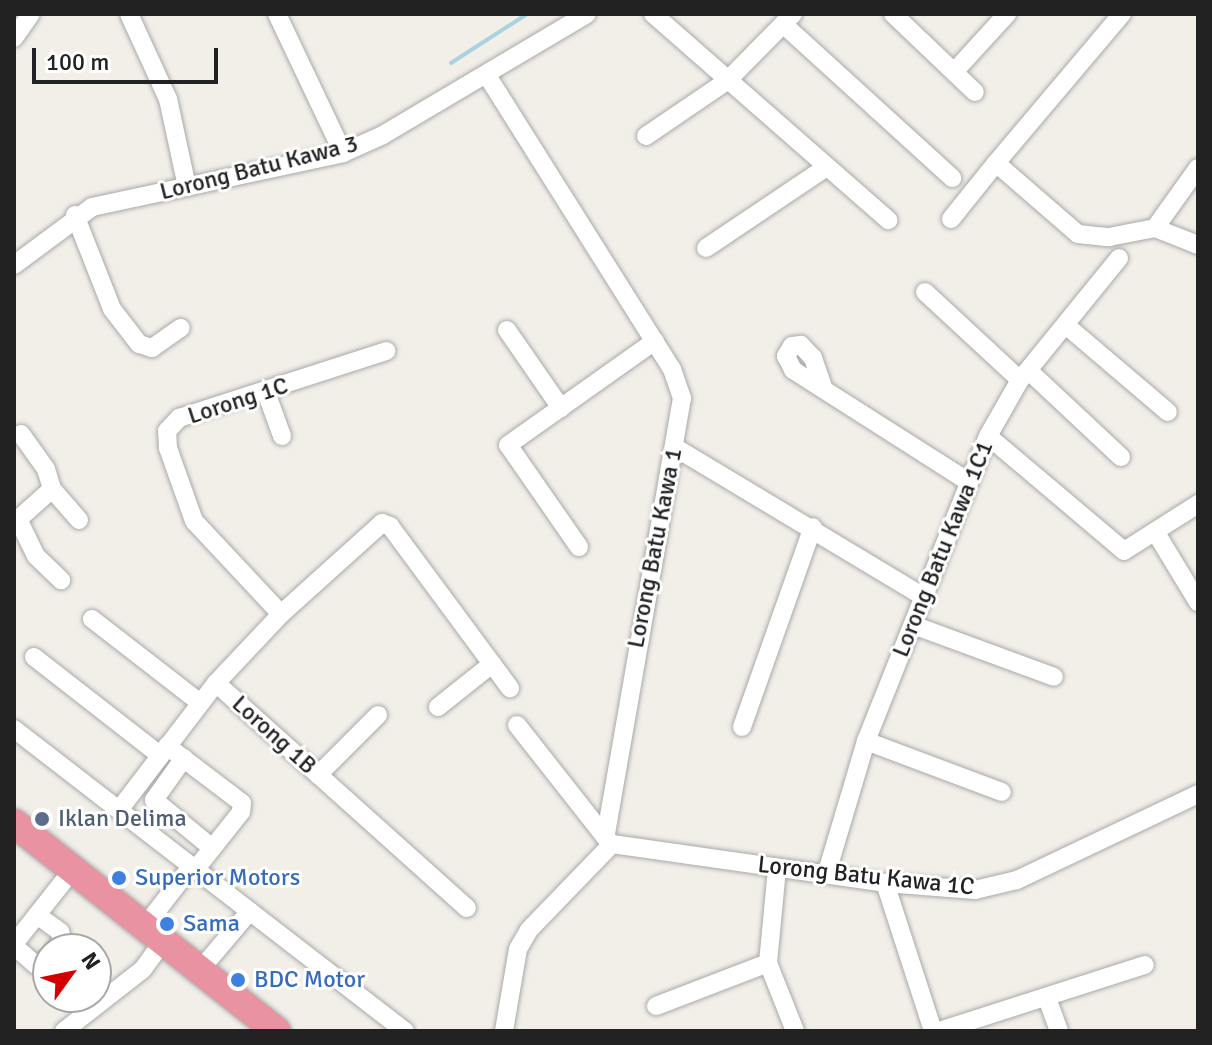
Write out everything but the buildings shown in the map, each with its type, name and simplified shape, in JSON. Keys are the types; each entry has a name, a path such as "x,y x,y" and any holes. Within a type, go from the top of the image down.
{"highway":[{"path":"14,823 276,1031"},
{"path":"14,844 251,1031"}],"street":[{"path":"14,38 31,14"},
{"path":"129,14 168,99 187,187"},
{"path":"277,14 343,153"},
{"name":"Lorong Batu Kawa 3","path":"14,265 75,215 343,153 488,77 587,14"},
{"path":"653,14 825,168 888,220"},
{"path":"893,14 975,92"},
{"path":"954,72 1007,14"},
{"path":"951,219 1122,14"},
{"path":"646,136 727,81 788,19 952,178"},
{"name":"Lorong Batu Kawa 1","path":"488,77 655,341 682,398 676,448 635,642 608,840"},
{"path":"996,163 1078,234 1109,237 1155,228 1198,245"},
{"path":"706,248 825,168"},
{"path":"1155,228 1198,168"},
{"path":"75,215 112,309 139,344 152,348 181,328"},
{"name":"Lorong Batu Kawa 1C1","path":"827,872 866,741 967,481 988,436 1024,376 1068,327 1119,258"},
{"path":"925,292 1121,457"},
{"path":"1068,327 1168,412"},
{"path":"507,330 561,408"},
{"path":"579,547 508,445 655,341"},
{"name":"Lorong 1C","path":"281,614 194,521 168,448 167,431 179,418 386,351"},
{"path":"823,387 967,481"},
{"path":"266,392 282,436"},
{"path":"21,434 46,469 52,489 79,520"},
{"path":"988,436 1119,550 1129,550 1198,504"},
{"path":"676,448 813,527 924,597"},
{"path":"52,489 16,521 36,556 61,580"},
{"name":"Lorong 1B","path":"467,908 216,683 281,614 382,523 390,526 492,664"},
{"path":"742,727 813,527"},
{"path":"1156,533 1198,602"},
{"path":"92,619 199,702"},
{"path":"913,625 1054,677"},
{"path":"34,657 164,750 184,758 242,803 241,812 145,926"},
{"path":"438,707 492,664 510,688"},
{"path":"119,810 216,683"},
{"path":"318,775 378,715"},
{"path":"504,1031 518,949 529,930 608,840 517,725"},
{"path":"14,729 405,1031"},
{"path":"866,741 1002,792"},
{"path":"184,758 154,800 212,848"},
{"name":"Lorong Batu Kawa 1C","path":"608,840 777,869 827,872 885,883 964,890 1008,883 1198,794"},
{"path":"777,869 768,963 795,1031"},
{"path":"32,961 14,945 63,882"},
{"path":"885,883 936,1031 1145,965"},
{"path":"200,970 250,911"},
{"path":"37,915 60,933"},
{"path":"65,1031 143,969 154,954"},
{"path":"656,1006 768,963"},
{"path":"1047,998 1059,1031"}],"waterway":[{"path":"451,63 527,14"}],"place":[{"name":"Iklan Delima","path":"42,819"},
{"name":"Superior Motors","path":"119,878"},
{"name":"Sama","path":"167,924"},
{"name":"BDC Motor","path":"238,980"}]}
